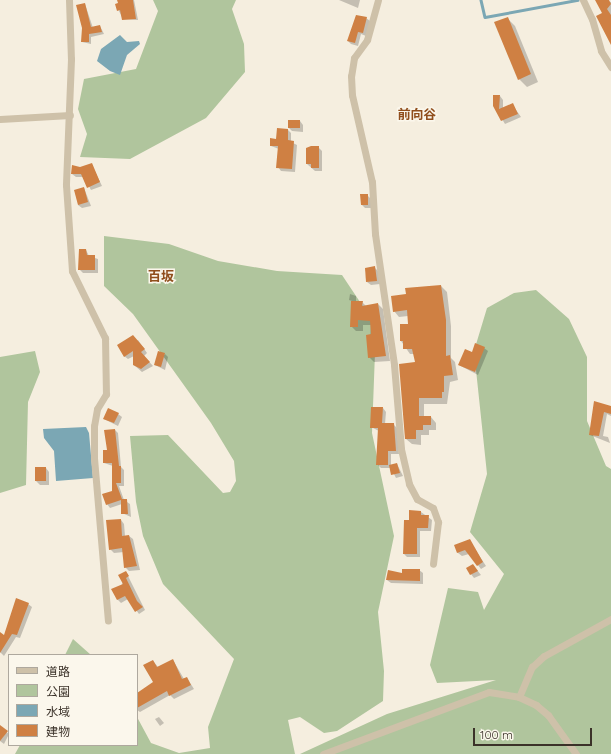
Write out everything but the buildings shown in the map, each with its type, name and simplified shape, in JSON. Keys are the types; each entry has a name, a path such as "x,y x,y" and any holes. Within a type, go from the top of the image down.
{"street":[{"path":"69,0 70,115 66,185 72,271 105,338 106,394 98,409 94,426 94,458 108,620"},
{"path":"378,0 367,40 354,58 351,76 352,95 372,182 375,234 394,365 401,449 408,484 417,499 433,508 438,522 433,564"},
{"path":"583,0 592,19 601,50 611,67"},
{"path":"0,119 70,115"},
{"path":"519,697 532,667 544,656 611,620"},
{"path":"324,754 489,692 519,697 548,715 576,754"}],"green space":[{"path":"153,0 236,0 232,9 244,44 245,72 206,118 130,159 80,157 87,134 78,109 84,79 136,69 158,11"},
{"path":"104,236 169,244 218,261 277,271 342,275 376,326 372,433 394,536 378,612 384,671 383,701 337,731 324,733 300,717 288,720 295,754 15,754 19,746 138,746 138,719 151,743 179,753 210,748 208,727 234,659 163,584 143,536 136,502 130,436 168,435 223,493 230,492 236,481 234,461 211,423 133,314 104,286"},
{"path":"536,290 569,319 587,357 587,421 606,466 611,469 611,754 300,754 387,714 496,680 437,683 430,665 448,588 478,592 484,610 504,574 470,532 487,474 474,351 487,308 514,293"},
{"path":"35,351 40,372 28,402 26,485 0,493 0,357"},
{"path":"73,639 90,654 66,654"}],"water":[{"path":"120,35 127,42 139,41 140,44 127,55 120,75 110,71 97,61 101,49"},
{"path":"86,427 89,433 93,478 56,481 54,451 44,438 43,429"}],"waterway":[{"path":"481,0 485,17 577,0"}],"district":[{"name":"前向谷","path":"417,114"},
{"name":"百坂","path":"161,276"}]}
